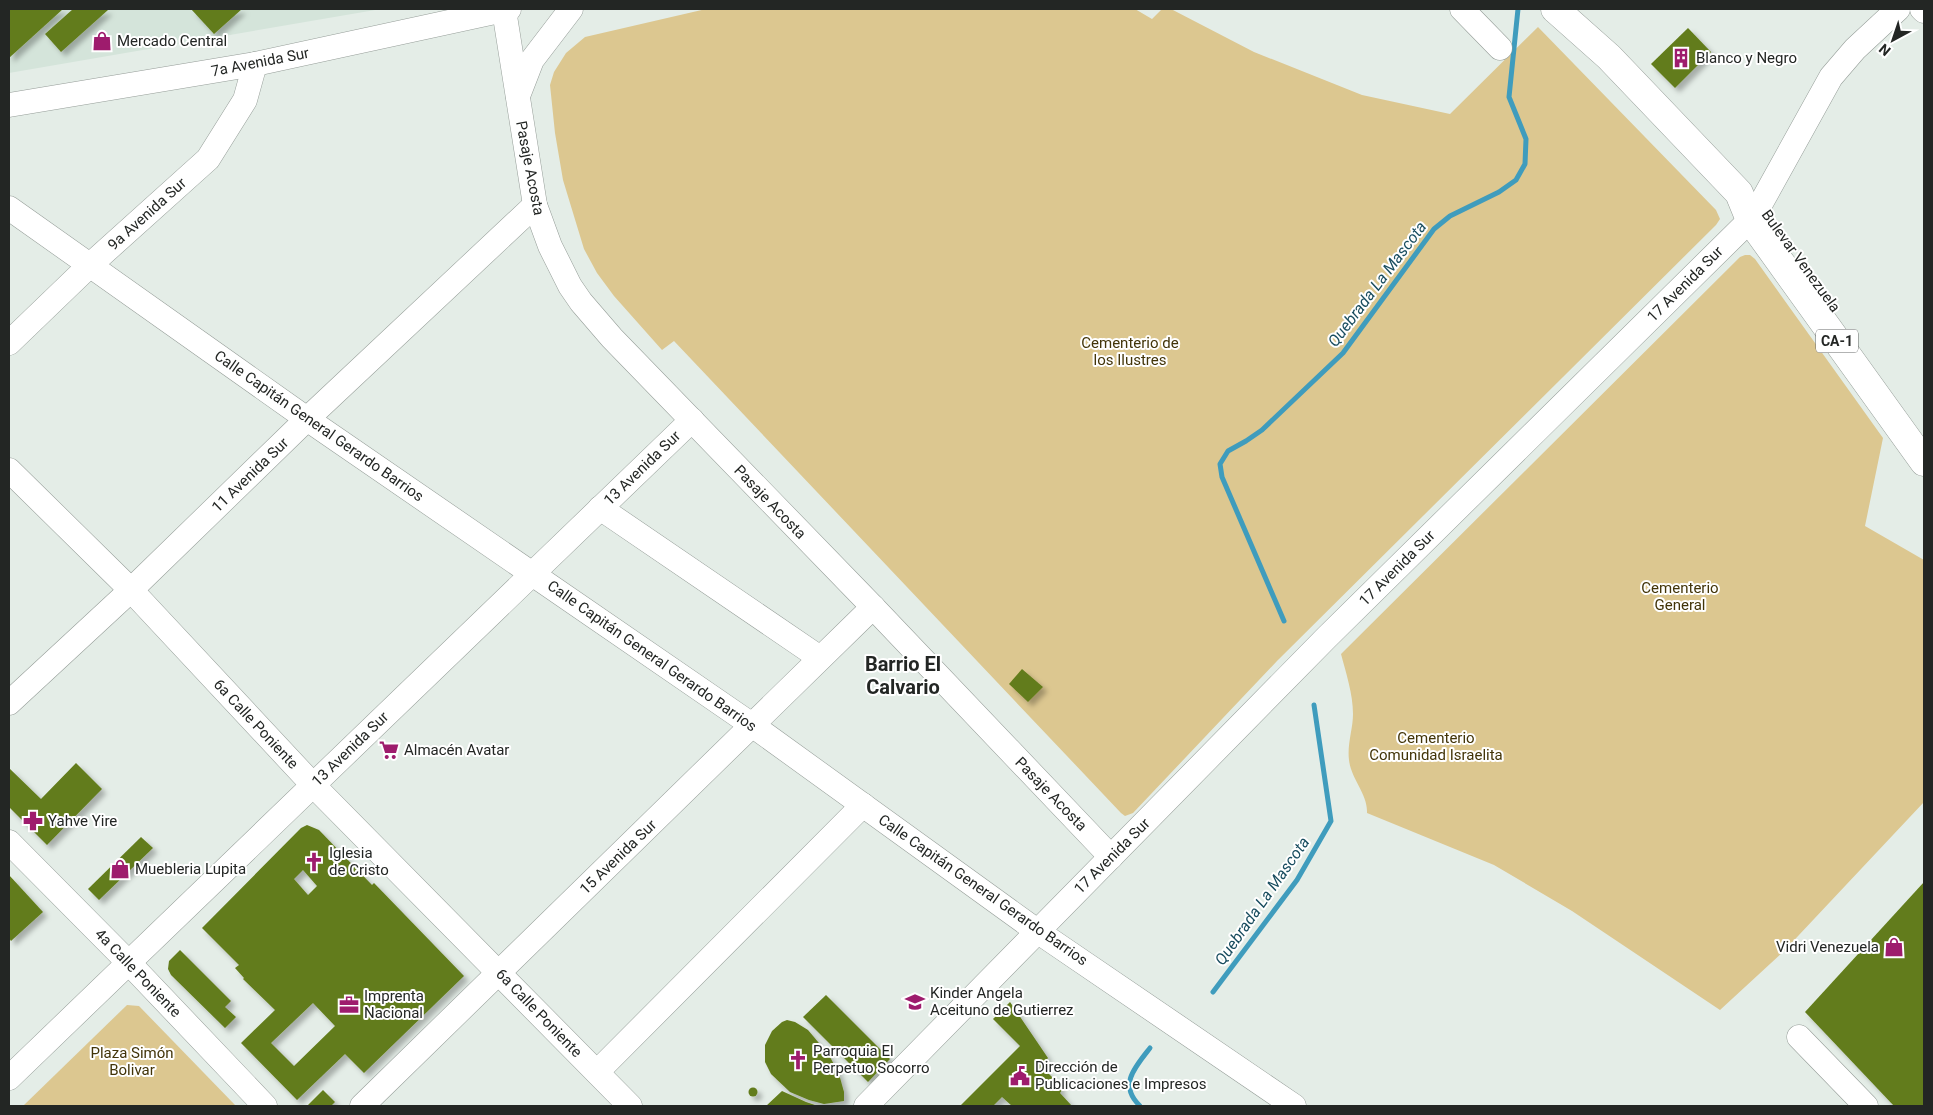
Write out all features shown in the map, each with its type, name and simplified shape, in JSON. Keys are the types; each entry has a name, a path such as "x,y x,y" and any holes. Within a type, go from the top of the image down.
{"highway":[{"name":"Bulevar Venezuela","path":"1555,9 1609,57 1750,206 1924,435"},
{"name":"Bulevar Venezuela","path":"1576,9 1609,57"},
{"name":"Bulevar Venezuela","path":"1750,206 1924,462"}],"street":[{"name":"Pasaje Acosta","path":"506,9 535,206 559,266 581,302 612,338 1111,857"},
{"name":"7a Avenida Sur","path":"9,105 255,64 506,9"},
{"name":"Pasaje Acosta","path":"518,97 532,60 571,9"},
{"path":"1462,9 1500,48"},
{"name":"17 Avenida Sur","path":"866,1106 1750,206 1831,76 1855,49 1898,9"},
{"name":"9a Avenida Sur","path":"9,343 89,266 208,159 245,100 255,64"},
{"name":"11 Avenida Sur","path":"9,703 131,590 307,418 535,206"},
{"name":"Calle Capitán General Gerardo Barrios","path":"9,208 307,418 752,725 1037,931 1294,1106"},
{"name":"13 Avenida Sur","path":"9,1078 692,420"},
{"name":"6a Calle Poniente","path":"9,470 131,590 313,785 500,972 630,1106"},
{"path":"600,508 820,658"},
{"name":"15 Avenida Sur","path":"362,1106 872,607"},
{"path":"597,1072 863,806"},
{"name":"4a Calle Poniente","path":"9,842 129,963 265,1106"},
{"path":"1799,1037 1866,1106"}],"shaded area":[{"name":"Mercado Central","path":"9,9 381,9 9,73"}],"green space":[{"name":"Cementerio de los Ilustres","path":"706,9 1135,9 1152,19 1162,9 1171,9 1254,52 1362,95 1450,114 1538,27 1716,210 1720,219 1277,661 1133,813 1125,816 674,341 662,350 614,296 597,273 584,249 563,180 555,133 550,85 554,72 566,53 585,37"},
{"name":"Cementerio General","path":"1750,255 1755,259 1883,438 1865,526 1924,560 1924,802 1783,952 1720,1010 1572,911 1494,865 1367,813 1365,799 1350,767 1349,748 1353,706 1341,654 1740,257"},
{"name":"Plaza Simón Bolivar","path":"127,1005 139,1006 236,1106 23,1106"}],"building":[{"path":"9,9 63,9 9,58"},
{"path":"73,9 108,10 61,52 45,34"},
{"path":"191,9 242,9 214,34"},
{"name":"Blanco y Negro","path":"1688,28 1711,52 1675,88 1651,64"},
{"path":"1022,669 1043,687 1028,702 1009,684"},
{"path":"76,763 102,789 47,845 9,807 9,768 41,799"},
{"path":"307,825 319,830 372,885 374,883 464,976 364,1073 345,1054 297,1100 241,1043 275,1010 243,979 235,968 239,965 202,928 301,828","holes":["303,870 317,886 308,895 294,879","313,1003 335,1026 294,1066 271,1043"]},
{"name":"Muebleria Lupita","path":"141,837 153,848 99,900 88,889"},
{"path":"9,875 43,912 11,941 9,938"},
{"name":"Vidri Venezuela","path":"1924,882 1924,1106 1894,1106 1805,1012"},
{"path":"180,950 231,1001 225,1007 236,1017 225,1028 171,975 168,969 169,961"},
{"path":"826,995 890,1059 868,1082 803,1017"},
{"name":"Dirección de Publicaciones e Impresos","path":"1010,1002 1048,1058 1041,1066 1061,1086 1059,1088 1062,1090 1060,1093 1072,1106 1012,1106 1002,1097 993,1106 960,1106 1020,1046 993,1019"},
{"name":"Parroquia El Perpetuo Socorro","path":"787,1020 795,1022 808,1030 829,1055 839,1074 844,1092 844,1101 824,1104 809,1100 790,1092 771,1074 765,1062 765,1045 772,1031"},
{"path":"753,1088 757,1092 753,1096 749,1092"},
{"path":"323,1090 335,1102 331,1106 307,1106"},
{"path":"782,1091 806,1102 818,1106 766,1106"}],"waterway":[{"name":"Quebrada La Mascota","path":"1284,621 1222,477 1220,464 1228,451 1262,430 1343,353 1434,229 1450,216 1499,192 1516,180 1525,164 1526,139 1509,97 1518,9"},
{"name":"Quebrada La Mascota","path":"1213,992 1297,880 1331,821 1314,705"},
{"name":"Quebrada La Mascota","path":"1140,1106 1130,1091 1131,1076 1150,1048"}],"place":[{"name":"Mercado Central","path":"102,41"},
{"name":"Blanco y Negro","path":"1681,58"},
{"name":"Almacén Avatar","path":"389,750"},
{"name":"Yahve Yire","path":"33,821"},
{"name":"Iglesia de Cristo","path":"314,862"},
{"name":"Muebleria Lupita","path":"120,869"},
{"name":"Vidri Venezuela","path":"1894,947"},
{"name":"Kinder Angela Aceituno de Gutierrez","path":"915,1002"},
{"name":"Imprenta Nacional","path":"349,1005"},
{"name":"Parroquia El Perpetuo Socorro","path":"798,1060"},
{"name":"Dirección de Publicaciones e Impresos","path":"1020,1076"}],"district":[{"name":"Barrio El Calvario","path":"903,676"}],"park label":[{"name":"Cementerio Comunidad Israelita","path":"1436,746"}]}
